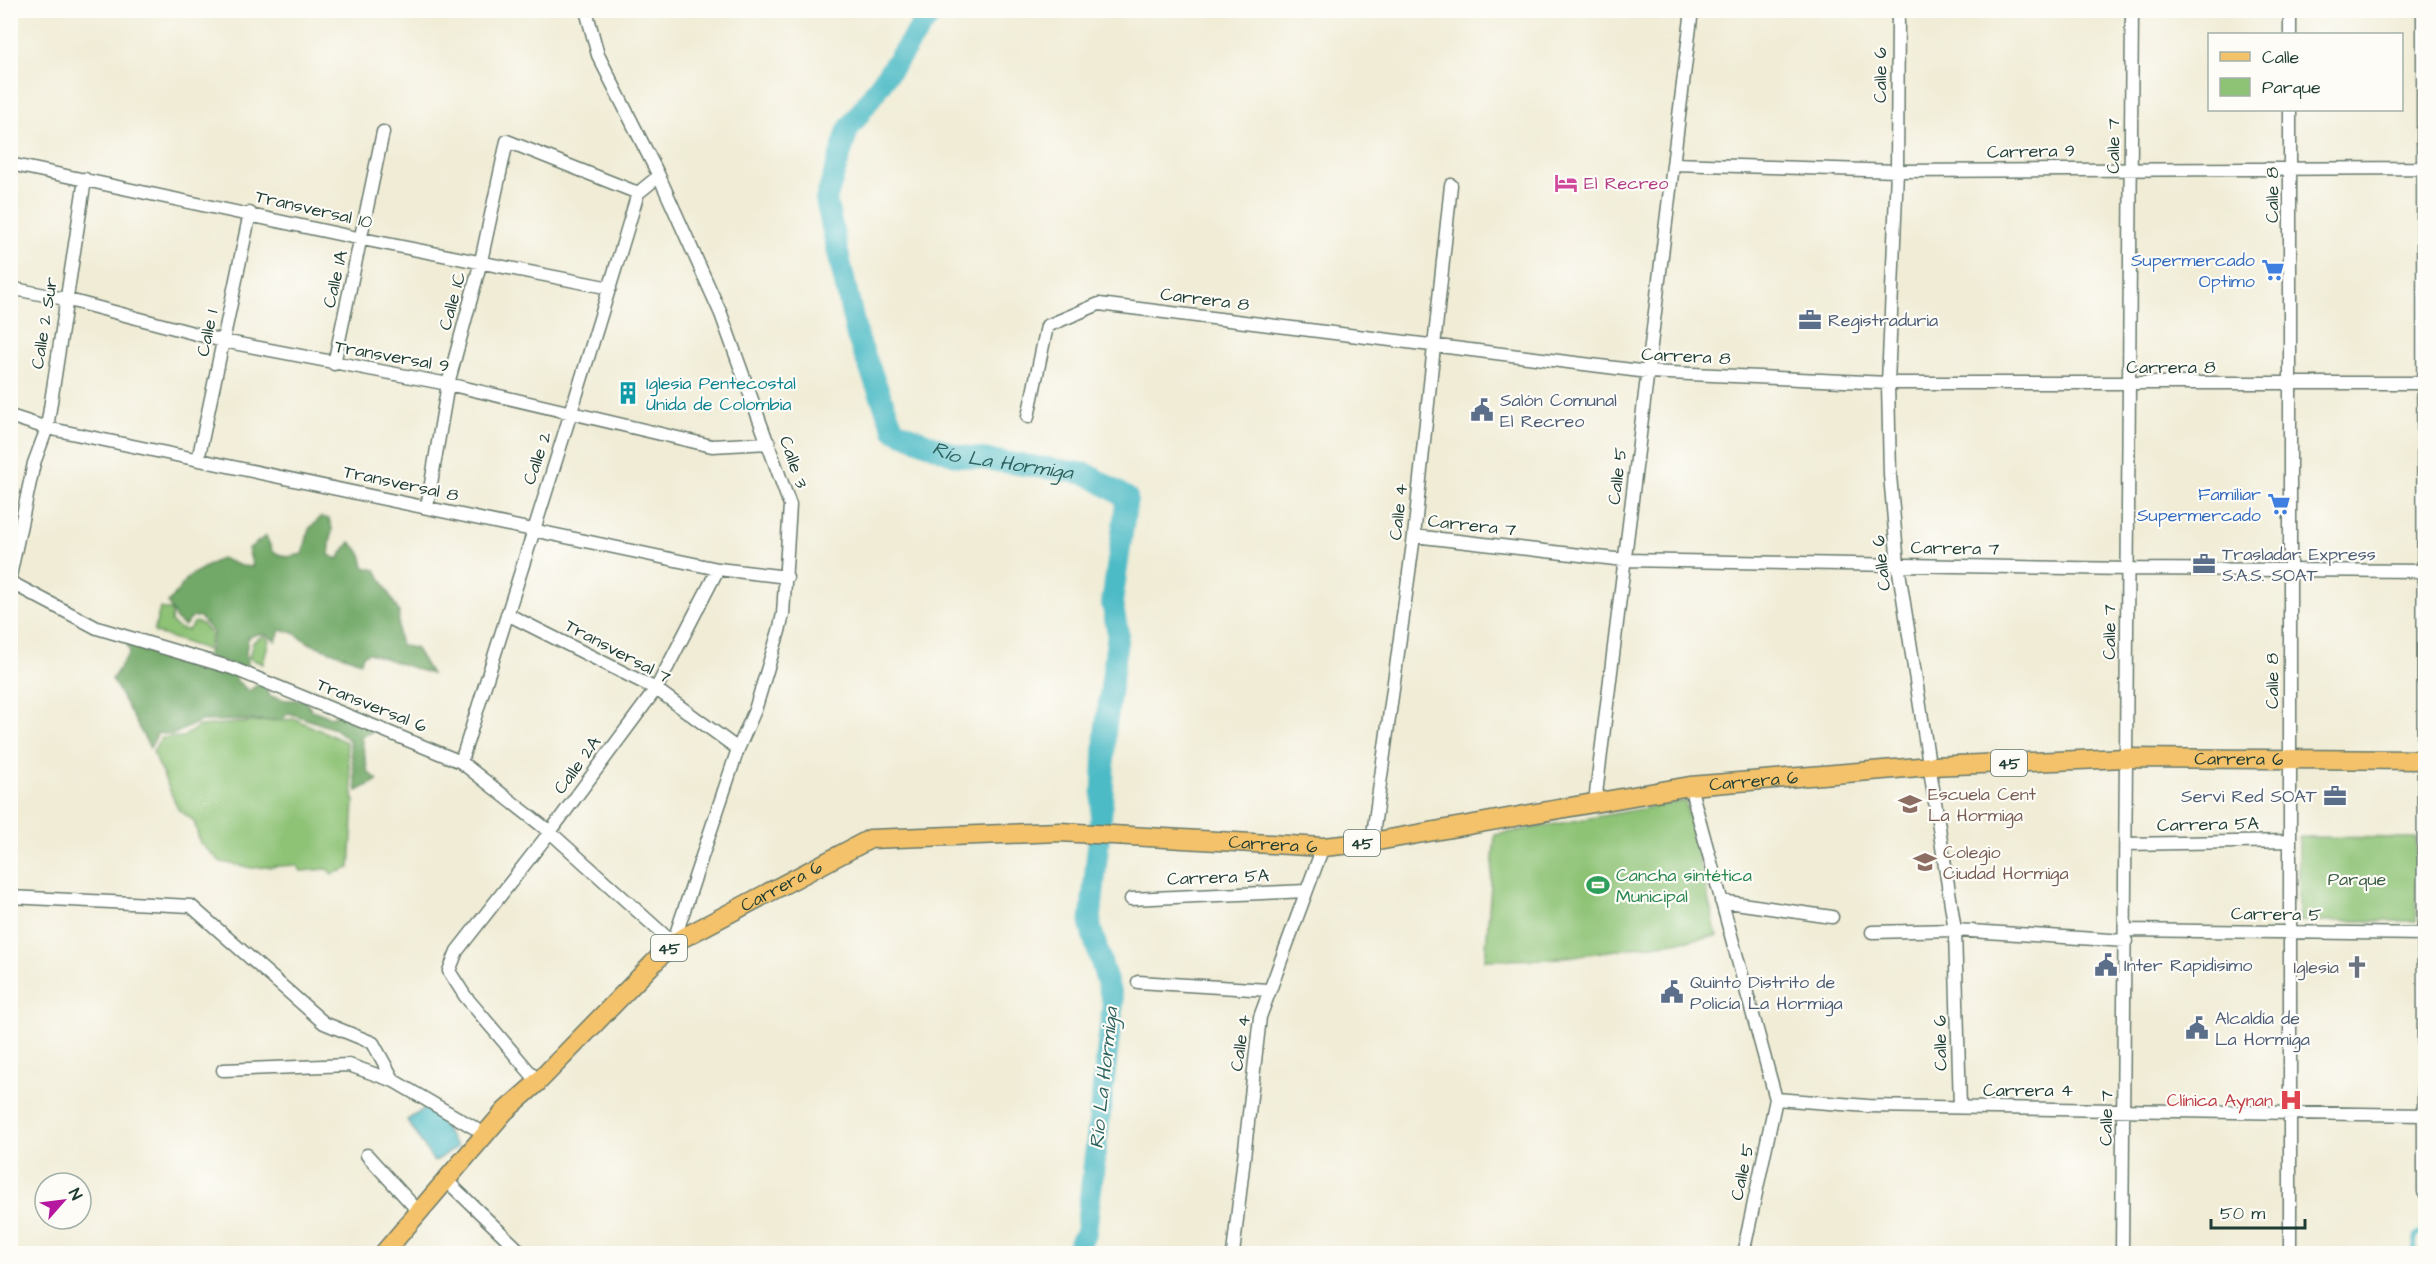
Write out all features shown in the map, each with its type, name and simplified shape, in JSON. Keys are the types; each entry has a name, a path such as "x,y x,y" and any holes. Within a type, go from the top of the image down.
{"main road":[{"name":"Carrera 6","path":"383,1254 505,1111 537,1082 674,943 870,839 1060,832 1323,847 1372,842 1690,786 1931,766 2126,758 2425,760"}],"street":[{"name":"Calle 3","path":"586,10 598,55 659,176 721,314 790,505 786,577 779,631 755,710 738,749 674,943"},
{"name":"Calle 5","path":"1595,802 1692,10"},
{"name":"Calle 6","path":"1898,10 1897,171 1888,383 1890,475 1898,565 1955,930 1960,1107"},
{"name":"Calle 7","path":"2121,1254 2126,935 2132,10"},
{"path":"2290,10 2290,33"},
{"path":"2423,10 2424,1192"},
{"name":"Calle 8","path":"2290,111 2290,1254"},
{"name":"Calle 1A","path":"334,364 383,132"},
{"name":"Calle 1C","path":"427,507 448,384 481,261 507,141 638,193"},
{"name":"Transversal 10","path":"10,164 250,213 362,239 610,288"},
{"name":"Carrera 9","path":"1673,164 1897,171 2424,168"},
{"path":"638,193 659,176"},
{"name":"Calle 2 Sur","path":"10,576 34,463 47,428 85,179"},
{"name":"Calle 4","path":"1372,842 1414,536 1451,185"},
{"name":"Calle 2","path":"461,762 638,193"},
{"name":"Calle 1","path":"198,460 250,213"},
{"name":"Transversal 9","path":"10,288 65,299 224,341 334,364 448,384 572,411 712,446 769,443"},
{"name":"Carrera 8","path":"1028,417 1047,326 1099,304 1648,372 1888,383 2129,385 2424,383"},
{"name":"Transversal 8","path":"10,416 47,428 718,569 786,577"},
{"name":"Carrera 7","path":"1414,536 1624,560 2128,569 2425,571"},
{"name":"Calle 2A","path":"537,1082 471,1004 449,971 457,951 550,832 656,689 718,569"},
{"name":"Transversal 6","path":"10,582 97,628 232,668 461,762 550,832 674,943"},
{"name":"Transversal 7","path":"507,614 656,689 738,749"},
{"path":"1690,786 1776,1099"},
{"name":"Carrera 5A","path":"2126,844 2290,841"},
{"name":"Calle 4","path":"1233,1254 1260,1017 1268,990 1323,847"},
{"name":"Carrera 5A","path":"1131,899 1306,891"},
{"path":"10,897 191,906 324,1023 373,1042 394,1081"},
{"path":"1721,902 1832,918"},
{"name":"Carrera 5","path":"1872,932 1955,930 2126,935 2290,932 2425,934"},
{"path":"1138,982 1268,990"},
{"path":"223,1070 349,1065 394,1081 485,1134"},
{"name":"Calle 5","path":"1743,1254 1776,1099"},
{"name":"Carrera 4","path":"1776,1099 1868,1106 2290,1111 2424,1115"},
{"path":"367,1155 419,1212"},
{"path":"446,1180 523,1254"}],"green space":[{"path":"321,517 329,519 332,528 329,555 338,559 350,542 361,553 364,567 376,570 399,612 398,634 401,645 416,649 431,674 369,653 363,655 361,662 311,644 292,632 280,630 276,641 262,634 248,638 246,653 248,662 244,669 206,656 211,648 213,633 200,617 193,617 184,626 176,619 168,603 189,576 221,558 241,566 253,567 248,549 266,536 273,552 287,557 303,554 309,529"},
{"path":"160,608 172,611 171,622 180,629 188,630 195,622 202,624 211,635 208,650 154,632"},
{"path":"263,636 269,640 263,664 249,658 253,642"},
{"path":"128,637 237,674 236,680 249,691 257,685 264,686 270,696 286,700 304,700 312,710 331,717 339,714 377,729 361,737 368,772 378,780 357,791 349,740 335,729 289,713 281,720 201,721 172,735 158,733 150,748 112,679 130,652 127,644"},
{"path":"295,719 346,742 354,801 350,868 332,874 327,869 301,871 296,865 252,868 221,862 200,843 194,821 178,809 153,752 161,738 183,737 199,726"},
{"name":"Cancha sintética Municipal","path":"1685,801 1717,936 1552,959 1485,960 1495,835"},
{"name":"Parque","path":"2299,837 2416,838 2416,921 2299,921"}],"water":[{"path":"430,1105 457,1147 434,1162 407,1120"}],"waterway":[{"name":"Río La Hormiga","path":"935,10 848,130 826,200 857,336 894,430 955,455 1087,474 1127,498 1112,603 1118,633 1105,733 1102,807 1090,925 1113,1002 1086,1232 1074,1254"},
{"path":"2413,1254 2416,1236 2426,1229"}],"place":[{"name":"El Recreo","path":"1566,183"},
{"name":"Supermercado Optimo","path":"2273,270"},
{"name":"Registraduria","path":"1810,320"},
{"name":"Iglesia Pentecostal Unida de Colombia","path":"628,393"},
{"name":"Salón Comunal El Recreo","path":"1482,410"},
{"name":"Familiar Supermercado","path":"2279,504"},
{"name":"Trasladar Express S.A.S. SOAT","path":"2204,564"},
{"name":"Servi Red SOAT","path":"2335,796"},
{"name":"Escuela Cent La Hormiga","path":"1910,804"},
{"name":"Colegio Ciudad Hormiga","path":"1925,862"},
{"name":"Cancha sintética Municipal","path":"1598,885"},
{"name":"Inter Rapidisimo","path":"2106,965"},
{"name":"Iglesia","path":"2357,967"},
{"name":"Quinto Distrito de Policía La Hormiga","path":"1672,992"},
{"name":"Alcaldía de La Hormiga","path":"2197,1028"},
{"name":"Clínica Aynan","path":"2291,1100"}]}
